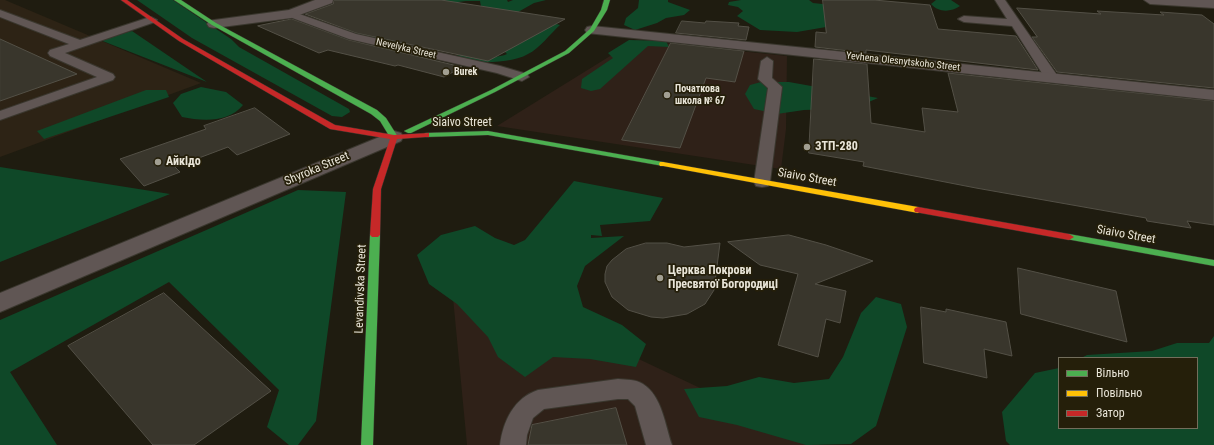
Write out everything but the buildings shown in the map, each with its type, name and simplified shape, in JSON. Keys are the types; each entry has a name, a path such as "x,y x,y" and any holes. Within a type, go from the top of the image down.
{"main road":[{"name":"Siaivo Street","path":"124,0 181,40 333,127 394,137 450,133 488,133 1214,263"},
{"path":"177,0 214,24 374,112 383,120 394,137"},
{"name":"Shyroka Street","path":"394,137 522,77 567,52 592,30 604,10 607,0"},
{"name":"Levandivska Street","path":"367,445 377,189 394,137"}],"street":[{"name":"Nevelyka Street","path":"214,24 291,14 327,0"},
{"path":"1150,0 1214,4"},
{"name":"Yevhena Olesnytskoho Street","path":"592,30 1214,95"},
{"name":"Shyroka Street","path":"0,303 394,137"}],"lane":[{"path":"1000,0 1052,78"},
{"path":"0,13 80,44"},
{"name":"Nevelyka Street","path":"291,14 353,37 500,70 522,77"},
{"path":"964,19 1016,23"},
{"path":"0,116 108,77 54,53 151,20"},
{"path":"762,182 775,87 765,79 767,61"},
{"path":"513,445 514,435 523,412 538,400 618,389 634,390 646,402 659,445"}],"shaded area":[{"path":"0,0 5,0 201,83 0,157"},
{"name":"Початкова школа № 67","path":"636,40 787,56 786,129 781,169 497,126"},
{"path":"452,287 486,287 821,445 467,445"}],"green space":[{"path":"137,0 173,0 231,39 239,47 349,109 350,112 342,117 332,116 192,38"},
{"path":"433,0 507,0 508,2 513,0 546,0 534,3 511,16 481,6 480,1 442,4 402,41 409,47 396,57 385,55 377,42 362,38 342,40 326,32 361,27"},
{"path":"639,0 668,0 668,2 690,10 684,15 666,18 657,23 635,30 624,25 626,18 638,8"},
{"path":"741,0 809,0 813,3 841,6 826,27 797,32 760,30 737,16 743,11 738,7 728,5 729,2"},
{"path":"936,0 951,0 960,6 945,11 941,10 931,4"},
{"path":"552,23 560,25 532,52 521,57 495,62 461,62 456,56 469,55 495,57 507,54 499,46"},
{"path":"132,31 207,82 100,40"},
{"path":"629,40 666,41 669,47 648,46 600,89 591,91 581,88 582,79 613,58 608,53"},
{"path":"761,82 789,82 878,98 864,104 834,109 804,110 777,114 754,109 745,94 750,85"},
{"path":"201,87 226,92 243,105 237,111 223,118 206,120 182,117 173,103 181,94"},
{"path":"146,90 166,90 169,97 44,139 37,131"},
{"path":"0,167 170,194 0,262"},
{"path":"574,181 663,198 650,221 600,225 602,236 591,235 591,238 624,236 585,266 577,286 583,307 622,325 646,344 636,367 590,359 553,357 525,377 498,357 488,337 457,304 429,284 417,255 441,235 475,226 495,238 514,245 525,240"},
{"path":"298,190 346,192 316,421 298,445 289,445 267,427 279,390 169,282 10,372 57,445 0,445 0,320"},
{"path":"876,297 901,304 907,327 876,426 851,444 806,445 737,425 699,417 684,389 727,386 759,377 794,383 829,379 843,357 861,313"},
{"path":"1214,336 1214,445 1010,445 1006,441 1002,412 1035,373 1058,368 1058,429 1198,429 1198,357 1083,357 1087,355 1152,351 1177,343 1209,343"}],"traffic: fast":[{"path":"177,0 214,24 374,112 383,120 394,137"},
{"path":"408,131 493,91 567,52 592,30 604,10 607,0"},
{"path":"426,135 488,133 663,164"},
{"path":"367,445 375,235"},
{"path":"1069,237 1214,263"}],"traffic: slow":[{"path":"663,164 918,210"}],"traffic: jam":[{"path":"124,0 181,40 333,127 394,137 426,135"},
{"path":"375,235 377,189 394,137"},
{"path":"918,210 1069,237"}],"place":[{"name":"Burek","path":"446,72"},
{"name":"Початкова школа № 67","path":"667,95"},
{"name":"ЗТП-280","path":"807,147"},
{"name":"Айкідо","path":"158,162"},
{"name":"Церква Покрови Пресвятої Богородиці","path":"660,278"}]}
